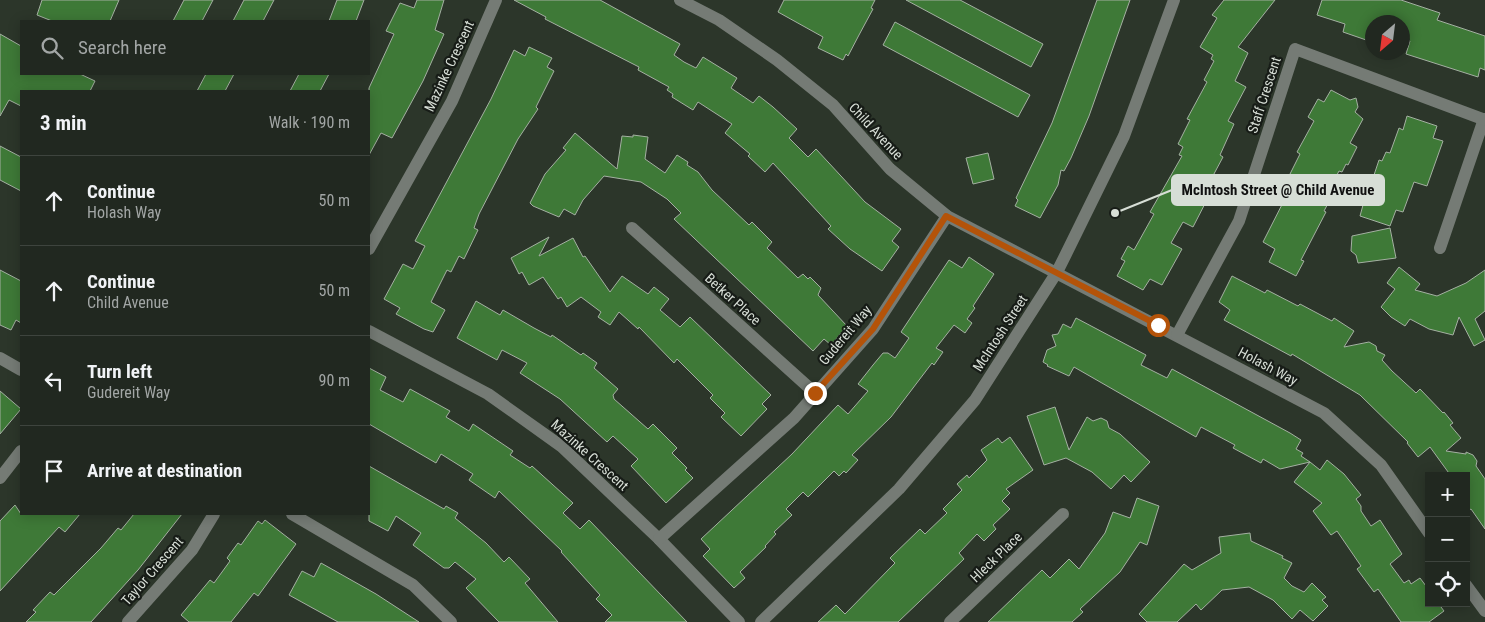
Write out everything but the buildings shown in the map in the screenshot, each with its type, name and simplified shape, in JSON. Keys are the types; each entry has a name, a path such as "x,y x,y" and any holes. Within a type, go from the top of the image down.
{"street":[{"name":"Mazinke Crescent","path":"370,247 452,101 496,0"},
{"name":"Child Avenue","path":"680,0 719,20 777,60 833,105 890,169 946,216 1057,272"},
{"name":"McIntosh Street","path":"762,622 899,489 974,400 1057,272 1124,136 1174,0"},
{"name":"Staff Crescent","path":"1177,335 1239,220 1295,49 1484,120"},
{"path":"1440,248 1484,120"},
{"name":"Gudereit Way","path":"659,539 794,418 873,329 946,216"},
{"name":"Betker Place","path":"632,228 815,393"},
{"name":"Holash Way","path":"1057,272 1324,414 1381,465 1425,527"},
{"name":"Mazinke Crescent","path":"370,332 488,394 561,446 659,539 739,622"},
{"path":"0,358 20,369"},
{"path":"0,478 20,452"},
{"name":"Hleck Place","path":"950,622 1063,514"},
{"name":"Taylor Crescent","path":"128,622 192,550 213,515"},
{"path":"294,515 413,585 451,622"},
{"path":"1470,590 1485,611"}],"place":[{"name":"McIntosh Street @ Child Avenue","path":"1115,213"}],"route":[{"path":"815,393 873,329 946,216 1158,325"}]}
